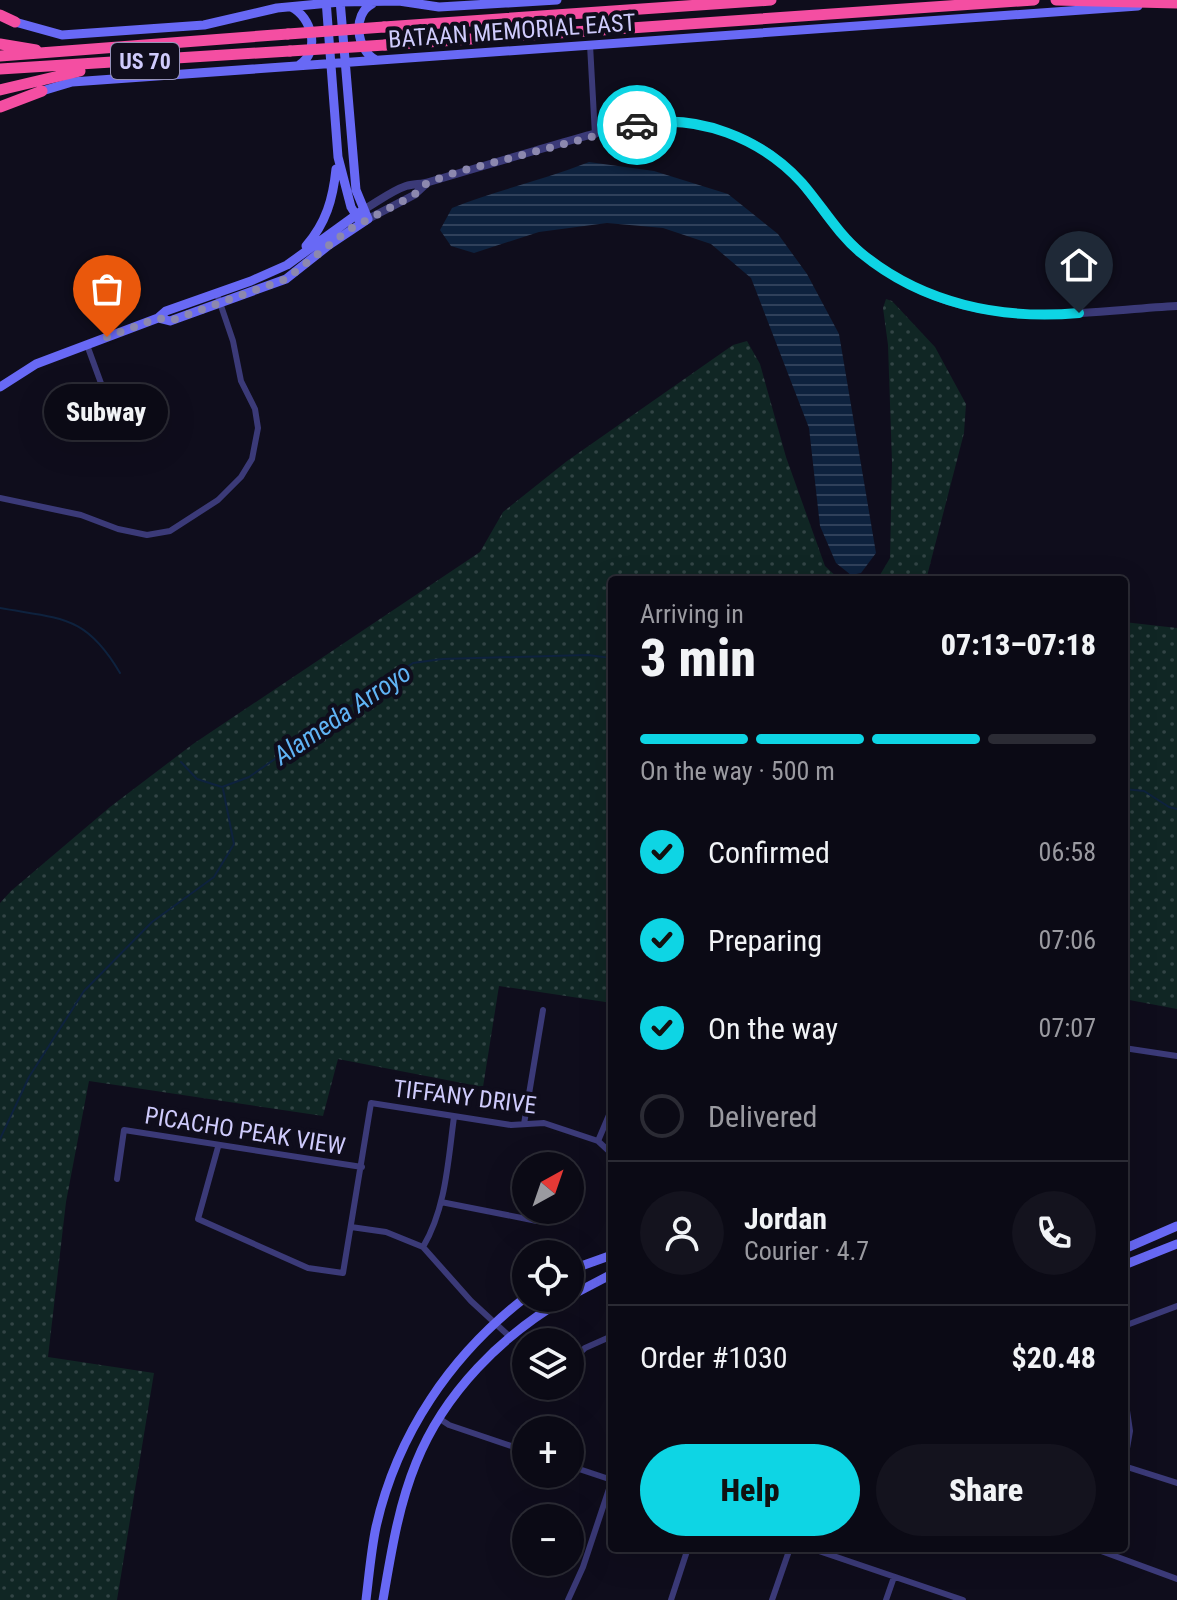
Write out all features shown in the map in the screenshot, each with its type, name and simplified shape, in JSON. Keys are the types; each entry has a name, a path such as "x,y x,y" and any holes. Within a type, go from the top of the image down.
{"highway":[{"name":"US 70","path":"0,56 771,0"},
{"name":"US 70","path":"0,69 1034,0"},
{"path":"1056,0 1177,3"},
{"path":"0,15 15,22"},
{"path":"0,44 44,53"},
{"path":"4,89 58,75 127,66 135,62"},
{"path":"0,107 42,91"}],"main road":[{"path":"15,22 62,35 204,25 290,7 340,1 399,1 439,7 557,0"},
{"path":"340,1 351,144 362,217"},
{"path":"326,2 338,157 344,188 362,217"},
{"path":"375,2 362,12 359,23 361,44 366,53 376,60"},
{"name":"BATAAN MEMORIAL EAST","path":"42,91 72,82 1177,3"},
{"path":"290,7 304,15 309,27 311,52 307,60 299,65"},
{"path":"337,144 351,144"},
{"path":"287,265 308,244 328,212 334,193 338,157"},
{"path":"218,299 287,265 362,217"},
{"path":"0,387 36,364 158,318 166,311 286,279 362,217"},
{"path":"1128,1247 1177,1226"},
{"path":"1128,1263 1177,1244"},
{"path":"584,1265 608,1256"},
{"path":"584,1289 608,1276"},
{"path":"366,1600 376,1529 388,1485 405,1442 429,1399 494,1322 512,1308"},
{"path":"383,1600 402,1504 416,1463 440,1419 479,1366 509,1336 545,1312"}],"street":[{"path":"590,45 595,135"},
{"path":"362,217 405,186 427,183 595,135 647,123 672,122 714,128 744,139 774,157 791,172 860,252 911,285 971,308 1027,315 1177,306"},
{"path":"0,498 81,515 118,529 147,535 170,531 218,500 241,477 252,459 258,428 255,409 241,381 233,341 218,299"},
{"path":"87,345 102,386"},
{"path":"524,1124 543,1010"},
{"path":"1128,1049 1177,1056"},
{"name":"TIFFANY DRIVE","path":"362,1167 371,1103 511,1125 544,1123 598,1141 608,1150"},
{"path":"423,1247 435,1227 441,1202 454,1117"},
{"path":"598,1141 608,1117"},
{"name":"PICACHO PEAK VIEW","path":"117,1179 124,1130 362,1167"},
{"path":"218,1147 198,1219 308,1268 343,1273 362,1167"},
{"path":"441,1202 512,1216"},
{"path":"351,1227 386,1232 423,1247 509,1336"},
{"path":"1128,1324 1177,1306"},
{"path":"584,1349 608,1338"},
{"path":"1128,1417 1128,1443"},
{"path":"440,1419 449,1425 512,1446"},
{"path":"1128,1467 1177,1483"},
{"path":"584,1471 608,1479"},
{"path":"568,1600 583,1567 608,1492"},
{"path":"671,1600 687,1552"},
{"path":"772,1600 789,1552"},
{"path":"822,1552 963,1600"},
{"path":"1104,1552 1177,1579"},
{"path":"369,1577 387,1580"},
{"path":"886,1600 894,1577"}],"green space":[{"path":"886,299 892,301 935,347 966,404 964,433 927,576 879,576 890,558 892,463 888,345 883,308"},
{"path":"747,341 760,364 786,457 825,566 836,576 608,576 608,1002 499,986 483,1087 338,1059 323,1116 89,1081 66,1202 48,1357 154,1373 117,1600 0,1600 0,903 110,807 193,744 480,552 503,512 567,461 733,345"},
{"path":"1128,622 1177,628 1177,1009 1128,1000"}],"water":[{"path":"589,162 654,171 728,194 778,234 807,274 839,334 876,553 861,573 851,575 836,563 820,526 809,428 751,278 711,244 663,228 607,223 539,232 474,253 451,246 440,230 452,208"}],"waterway":[{"name":"Alameda Arroyo","path":"0,608 56,618 83,630 96,640 120,673"},
{"name":"Alameda Arroyo","path":"181,762 197,779 222,787 249,777 413,663 442,659 587,655 608,658"},
{"path":"0,1139 29,1077 84,991 152,922 214,877 234,844 223,789"},
{"name":"Alameda Arroyo","path":"1128,789 1144,791 1177,809"}],"way so far":[{"path":"107,337 158,318 170,321 286,279 350,229 414,195 427,183 457,172 637,125"}],"place":[{"name":"Subway","path":"107,337"}],"route":[{"path":"637,125 672,122 696,124 755,145 791,172 860,252 911,285 941,298 999,313 1079,313"}]}
